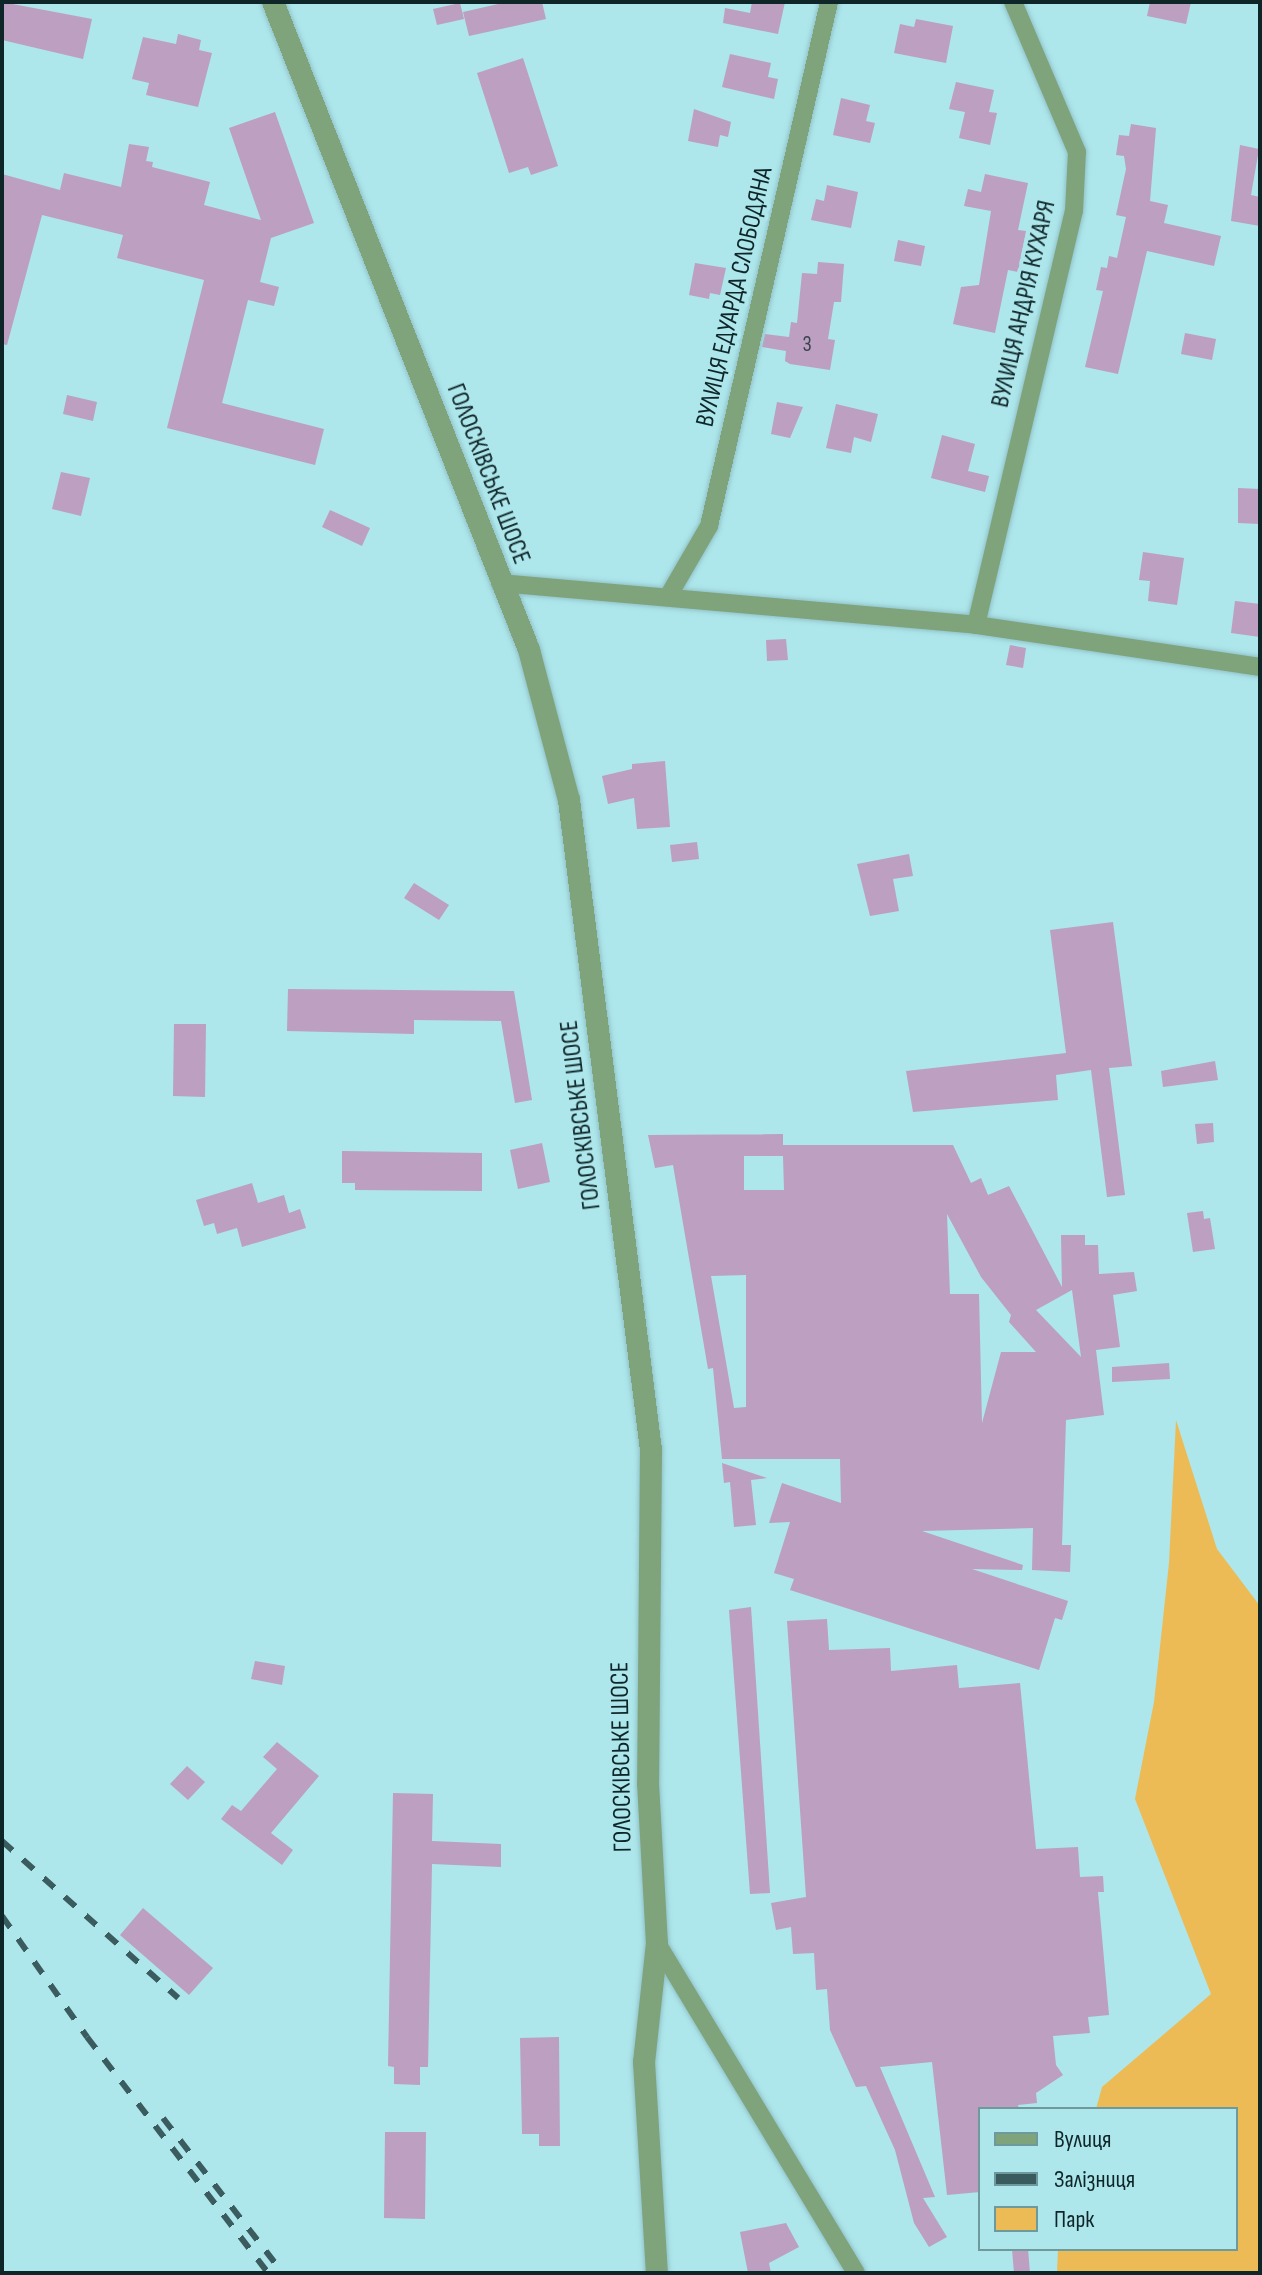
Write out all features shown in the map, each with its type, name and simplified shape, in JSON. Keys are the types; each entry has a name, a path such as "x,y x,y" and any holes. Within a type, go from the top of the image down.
{"street":[{"name":"ГОЛОСКІВСЬКЕ ШОСЕ","path":"273,2 529,650 569,800 643,1376 653,1535 649,1841 657,1943 644,2062 657,2273"},
{"name":"ВУЛИЦЯ ЕДУАРДА СЛОБОДЯНА","path":"669,595 709,526 829,2"},
{"name":"ВУЛИЦЯ АНДРІЯ КУХАРЯ","path":"976,625 1074,211 1077,152 1013,2"},
{"path":"500,583 669,595 976,625 1260,667"},
{"path":"657,1943 856,2273"}],"green space":[{"path":"1176,1420 1217,1549 1260,1606 1260,2273 1057,2273 1058,2251 1238,2251 1238,2107 1097,2107 1102,2087 1211,1994 1135,1799 1154,1702 1169,1563"}],"building":[{"path":"2,2 92,19 83,59 2,40"},
{"path":"507,2 542,2 546,19 469,36 463,12"},
{"path":"752,2 785,2 778,34 723,23 725,8 750,13"},
{"path":"1150,2 1191,2 1186,24 1147,16"},
{"path":"460,3 464,19 437,25 433,9"},
{"path":"916,19 953,26 946,63 894,53 900,24 914,27"},
{"path":"178,34 201,40 199,50 212,53 198,107 146,95 149,83 132,79 143,37 176,44"},
{"path":"730,54 771,63 768,77 778,79 774,99 722,87"},
{"path":"523,58 558,166 531,175 528,167 509,173 477,73"},
{"path":"956,82 994,90 989,112 997,113 990,145 959,138 965,112 949,109"},
{"path":"841,98 870,105 866,121 875,123 870,143 833,135"},
{"path":"694,109 731,122 728,137 720,135 718,147 688,141"},
{"path":"275,112 314,223 271,238 260,282 279,287 274,306 248,300 222,403 324,429 315,465 167,428 204,280 117,258 123,235 42,215 7,345 2,344 2,174 60,190 64,173 121,187 129,144 149,147 146,161 153,162 152,167 210,182 204,205 261,220 229,128"},
{"path":"1131,124 1156,128 1150,201 1168,205 1164,223 1221,236 1214,266 1147,251 1118,374 1085,367 1103,291 1096,290 1101,267 1107,268 1109,256 1117,258 1126,217 1116,215 1126,169 1124,156 1116,155 1119,135 1129,136"},
{"path":"1240,145 1259,149 1251,195 1260,197 1260,226 1231,221"},
{"path":"985,174 1028,183 1018,230 1026,231 1018,272 1008,270 995,333 953,324 961,287 979,285 991,211 964,206 968,189 981,192"},
{"path":"827,185 858,192 851,228 811,220 816,199 824,201"},
{"path":"898,240 925,246 921,266 894,261"},
{"path":"818,262 844,264 841,302 834,302 828,339 835,340 830,370 790,364 785,361 786,351 762,347 765,334 789,337 791,322 797,323 802,273 817,274"},
{"path":"695,263 726,268 720,295 710,293 709,299 689,295"},
{"path":"1185,333 1216,339 1212,360 1181,354"},
{"path":"67,395 97,402 93,421 63,414"},
{"path":"777,402 803,407 790,438 771,434"},
{"path":"836,404 878,414 871,442 854,437 851,453 826,448"},
{"path":"942,435 975,444 968,471 989,476 985,492 931,478"},
{"path":"61,472 90,478 81,516 52,509"},
{"path":"1238,488 1260,489 1260,524 1238,523"},
{"path":"330,510 370,528 362,546 322,527"},
{"path":"1143,552 1184,558 1177,605 1148,601 1150,581 1139,580"},
{"path":"1235,601 1260,604 1260,637 1231,633"},
{"path":"786,639 788,660 767,661 766,640"},
{"path":"1010,645 1026,648 1023,668 1006,665"},
{"path":"665,761 670,827 637,829 634,798 608,804 602,776 632,769 632,764"},
{"path":"697,842 699,859 672,862 670,845"},
{"path":"909,854 913,876 893,879 899,911 870,916 857,864"},
{"path":"414,883 449,905 439,920 404,898"},
{"path":"1113,922 1132,1066 1109,1068 1125,1195 1107,1197 1091,1070 1056,1075 1058,1100 913,1112 906,1071 1066,1053 1050,930"},
{"path":"288,989 514,991 532,1100 515,1103 501,1021 414,1020 414,1034 287,1031"},
{"path":"174,1024 206,1024 205,1097 173,1096"},
{"path":"1215,1061 1218,1080 1163,1087 1161,1071"},
{"path":"1213,1123 1214,1142 1197,1144 1195,1124"},
{"path":"783,1134 783,1145 953,1145 971,1183 981,1178 988,1195 1009,1186 1062,1287 1061,1235 1085,1235 1085,1245 1098,1245 1099,1274 1134,1272 1137,1291 1113,1295 1120,1347 1096,1350 1104,1415 1066,1420 1062,1545 1071,1545 1070,1572 1032,1570 1033,1528 922,1531 1023,1565 1022,1570 972,1569 1068,1601 1062,1620 1055,1618 1039,1670 790,1590 794,1579 774,1573 790,1522 769,1523 782,1483 841,1503 840,1459 722,1459 713,1368 708,1369 673,1165 655,1168 648,1135","holes":["744,1156 783,1156 784,1190 744,1190","947,1214 981,1277 1011,1315 1009,1322 1036,1352 1001,1352 982,1423 979,1294 950,1294","746,1275 746,1407 734,1408 711,1276","1072,1290 1081,1357 1036,1310"]},
{"path":"542,1143 550,1182 518,1189 510,1150"},
{"path":"342,1151 482,1153 482,1191 355,1190 355,1183 342,1183"},
{"path":"252,1183 258,1203 284,1195 289,1213 300,1209 306,1228 242,1247 237,1228 217,1234 214,1223 204,1226 196,1200"},
{"path":"1203,1211 1204,1219 1210,1218 1215,1249 1193,1252 1187,1213"},
{"path":"1169,1363 1170,1379 1112,1382 1112,1367"},
{"path":"722,1463 767,1478 751,1480 756,1525 734,1527 730,1482 724,1483"},
{"path":"751,1607 770,1893 750,1894 729,1610"},
{"path":"827,1619 829,1650 890,1648 891,1671 957,1665 959,1688 1020,1683 1036,1849 1078,1847 1080,1877 1103,1876 1104,1892 1098,1892 1109,2015 1088,2017 1090,2033 1053,2036 1056,2065 1063,2075 1036,2093 1037,2103 1018,2107 978,2107 978,2192 947,2195 932,2062 880,2067 935,2197 923,2198 947,2237 929,2247 914,2223 895,2150 866,2086 856,2087 830,2030 827,1989 816,1990 814,1953 793,1954 791,1927 776,1930 771,1903 806,1897 787,1621"},
{"path":"255,1661 285,1666 282,1685 251,1679"},
{"path":"277,1742 319,1776 271,1833 293,1850 282,1865 221,1819 232,1805 241,1811 277,1769 263,1757"},
{"path":"187,1766 205,1782 188,1800 170,1784"},
{"path":"393,1793 433,1794 432,1841 501,1844 501,1867 432,1864 428,2067 420,2067 420,2085 394,2084 394,2067 388,2066"},
{"path":"143,1908 213,1968 189,1995 120,1935"},
{"path":"559,2037 560,2146 539,2146 539,2134 522,2134 520,2038"},
{"path":"385,2132 426,2132 425,2219 384,2218"},
{"path":"786,2223 799,2247 769,2263 771,2273 748,2273 740,2232"},
{"path":"1012,2251 1028,2251 1030,2273 1014,2273"}],"railway":[{"path":"2,1841 178,1998"},
{"path":"2,1916 87,2037 268,2273"},
{"path":"163,2118 283,2273"}]}
